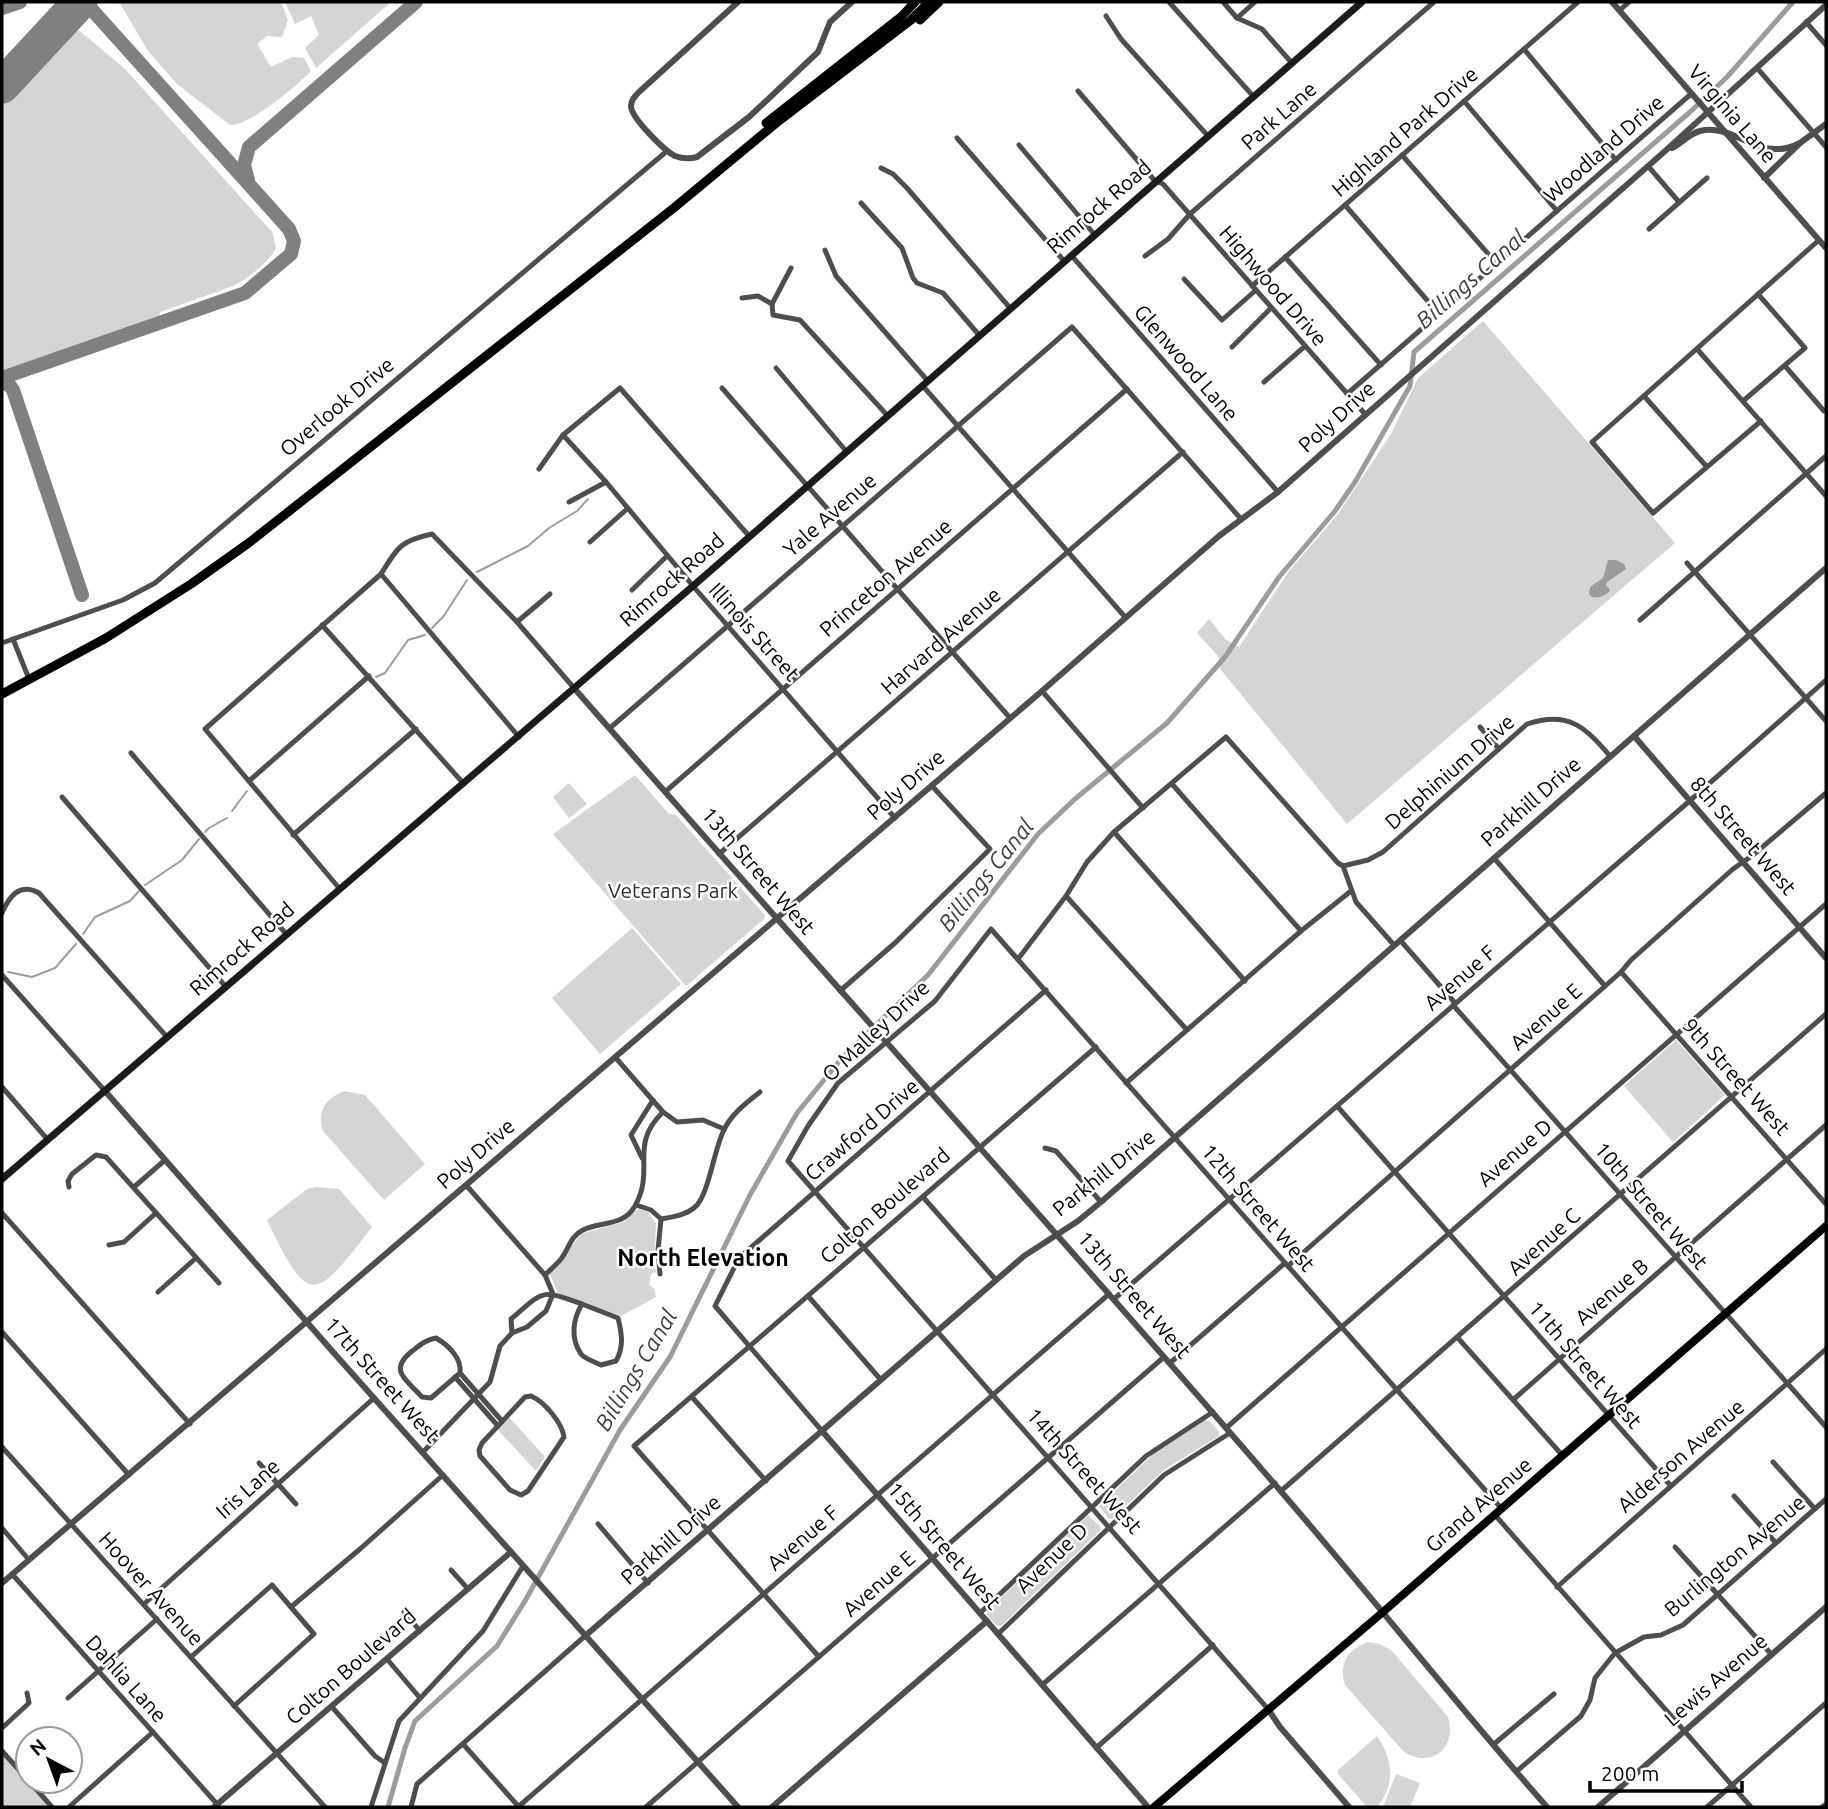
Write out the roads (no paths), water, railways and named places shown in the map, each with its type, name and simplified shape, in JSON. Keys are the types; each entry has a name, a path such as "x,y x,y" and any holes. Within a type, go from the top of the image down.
{"highway":[{"path":"686,199 768,121 902,16 915,2"},
{"path":"2,694 106,638 191,584 250,542 686,199 775,124 919,13 929,2"},
{"path":"846,71 894,41 939,2"}],"main road":[{"name":"Rimrock Road","path":"2,1179 339,888 519,737 1360,2"},
{"name":"Grand Avenue","path":"1154,1807 1383,1612 1826,1226"}],"street":[{"path":"738,2 632,101 634,114 667,151 683,158 697,156 749,117 818,52 830,22 852,2"},
{"path":"1169,2 1253,96"},
{"path":"1223,2 1237,18 1262,29 1292,62"},
{"path":"1237,18 1255,2"},
{"name":"Park Lane","path":"1145,256 1168,239 1190,214 1434,2"},
{"name":"Highland Park Drive","path":"1184,279 1222,320 1285,257 1578,2"},
{"name":"Virginia Lane","path":"1612,2 1826,248"},
{"path":"1620,10 1629,2"},
{"name":"Poly Drive","path":"2,1583 932,786 1125,617 1241,519 1278,492 1664,152 1705,109 1757,68 1826,5"},
{"path":"1106,16 1121,39 1208,136"},
{"path":"1807,22 1826,44"},
{"path":"1524,49 1616,160"},
{"path":"1757,68 1826,147"},
{"name":"Highwood Drive","path":"1078,90 1155,181 1163,184 1365,414"},
{"name":"Woodland Drive","path":"1347,394 1616,160 1694,97"},
{"path":"1464,101 1557,211"},
{"path":"1764,178 1826,124"},
{"path":"1664,152 1695,132 1713,130 1767,148 1778,149 1801,144"},
{"name":"Glenwood Lane","path":"957,138 1278,492"},
{"path":"1019,145 1094,234"},
{"name":"Overlook Drive","path":"2,643 123,600 155,583 667,151"},
{"path":"1402,155 1497,264"},
{"path":"1648,166 1679,202"},
{"path":"881,168 907,188 1010,308"},
{"path":"1649,229 1707,178"},
{"path":"861,203 902,248 913,278 925,287 943,293 979,335"},
{"path":"1345,205 1439,314"},
{"path":"1761,421 1653,513 1592,442 1819,240"},
{"path":"825,250 835,276 958,425 1125,617"},
{"path":"1285,257 1381,365"},
{"path":"791,268 772,304 773,315 800,320 887,415"},
{"path":"1743,401 1805,348 1758,294"},
{"path":"742,299 758,296 772,304"},
{"path":"1232,347 1271,308"},
{"name":"Yale Avenue","path":"610,728 1072,327 1127,389"},
{"path":"1264,382 1304,346"},
{"path":"1697,349 1826,496"},
{"path":"1785,366 1824,411"},
{"path":"776,368 846,451"},
{"path":"540,468 563,435 620,388 749,536"},
{"path":"722,388 1010,718"},
{"path":"1127,389 1241,519"},
{"name":"Princeton Avenue","path":"665,792 1127,389"},
{"path":"1644,396 1707,467"},
{"name":"Illinois Street","path":"563,435 895,817"},
{"name":"Harvard Avenue","path":"719,854 1183,452"},
{"path":"1640,620 1826,456"},
{"path":"569,502 606,482"},
{"path":"590,542 627,509"},
{"path":"339,888 205,729 381,574 394,553 410,539 432,534 517,622 575,688"},
{"path":"632,590 667,556"},
{"path":"1687,563 1826,721"},
{"name":"Parkhill Drive","path":"411,1807 417,1784 585,1636 1024,1256 1101,1202 1826,568"},
{"path":"381,574 519,737"},
{"path":"517,622 550,594"},
{"path":"322,625 464,784"},
{"path":"13,639 29,679"},
{"path":"249,781 369,676"},
{"name":"Avenue F","path":"519,1807 993,1395 1230,1200 1826,680"},
{"name":"13th Street West","path":"575,688 1275,1483 1547,1807"},
{"path":"1042,691 1143,808"},
{"name":"Delphinium Drive","path":"1343,866 1368,860 1384,852 1527,724 1546,718 1567,720 1584,728 1610,756"},
{"path":"1480,727 1499,749"},
{"path":"293,835 416,729"},
{"name":"8th Street West","path":"1634,736 1826,958"},
{"path":"1018,959 1066,896 1087,862 1114,832 1226,737 1343,866"},
{"path":"131,753 287,934"},
{"path":"1172,785 1301,931"},
{"path":"840,990 896,942 990,849 932,786"},
{"name":"Avenue E","path":"1170,1363 1511,1070 1631,960 1826,793"},
{"path":"62,797 226,987"},
{"path":"1114,832 1245,981"},
{"path":"1494,858 1605,986"},
{"name":"10th Street West","path":"1343,866 1356,902 1454,1004 1826,1427"},
{"path":"2,914 16,891 29,889 39,893 167,1037"},
{"path":"1126,1083 1351,891"},
{"path":"1066,896 1187,1030"},
{"name":"Avenue D","path":"998,1634 1164,1475 1228,1430 1341,1327 1826,904"},
{"name":"12th Street West","path":"991,929 1502,1508"},
{"name":"O Malley Drive","path":"788,1161 838,1083 935,1001 991,929"},
{"name":"9th Street West","path":"1621,972 1826,1204"},
{"name":"17th Street West","path":"2,975 738,1807"},
{"name":"Crawford Drive","path":"715,1307 738,1258 1046,990"},
{"name":"Avenue C","path":"1281,1491 1505,1298 1826,1014"},
{"name":"Colton Boulevard","path":"708,1531 634,1446 1096,1047"},
{"path":"615,1057 663,1112 677,1122 703,1120 724,1129"},
{"path":"2,1087 48,1140"},
{"path":"661,1219 678,1216 696,1205 707,1182 724,1129 739,1109 760,1092"},
{"path":"645,1164 631,1135 653,1100"},
{"name":"11th Street West","path":"1337,1106 1671,1486"},
{"path":"545,1275 562,1258 575,1235 584,1229 621,1220 636,1205 645,1175 643,1148 646,1135 652,1123 663,1112"},
{"name":"Avenue B","path":"1514,1399 1826,1125"},
{"path":"1045,1148 1056,1151 1101,1202"},
{"path":"69,1187 68,1181 72,1174 96,1155 106,1157 219,1283"},
{"path":"134,1187 165,1160"},
{"name":"14th Street West","path":"788,1161 1159,1582 1349,1807"},
{"path":"466,1185 545,1275 554,1294"},
{"path":"923,1196 996,1280"},
{"path":"636,1205 651,1210 661,1219"},
{"path":"2,1213 190,1423"},
{"path":"109,1245 124,1242 156,1213"},
{"path":"660,1274 658,1250 661,1219"},
{"path":"158,1292 196,1258"},
{"path":"512,1333 511,1319 543,1294 554,1294 582,1304 618,1318 622,1334 621,1352 616,1361 601,1365 582,1355 573,1333 576,1314 582,1304"},
{"path":"423,1452 490,1382 500,1346 512,1333 527,1326 546,1311 554,1294"},
{"path":"808,1296 881,1380"},
{"name":"15th Street West","path":"715,1307 1148,1807"},
{"path":"2,1332 129,1475"},
{"path":"457,1375 431,1398 422,1397 400,1372 399,1367 402,1360 426,1340 436,1338 459,1360 457,1375 500,1423"},
{"path":"1458,1338 1562,1455"},
{"name":"Alderson Avenue","path":"1557,1587 1826,1349"},
{"name":"Avenue E","path":"646,1807 1164,1357"},
{"path":"531,1396 538,1399 564,1432 564,1437 528,1491 521,1495 510,1490 480,1456 482,1443 500,1423 525,1397 531,1396"},
{"path":"692,1397 766,1480"},
{"name":"Iris Lane","path":"144,1604 374,1398"},
{"name":"Avenue D","path":"980,1614 1155,1448 1213,1412"},
{"name":"Hoover Avenue","path":"2,1447 323,1807"},
{"path":"1773,1462 1815,1509"},
{"path":"259,1463 296,1504"},
{"path":"291,1607 443,1475"},
{"path":"1042,1685 1275,1483"},
{"path":"1734,1496 1776,1544"},
{"name":"Burlington Avenue","path":"1517,1771 1581,1716 1590,1700 1595,1678 1615,1653 1644,1637 1661,1635 1683,1625 1826,1499"},
{"path":"1494,1515 1751,1807"},
{"path":"598,1524 648,1583"},
{"path":"2,1528 29,1560"},
{"path":"708,1531 819,1657"},
{"path":"1675,1546 1772,1655"},
{"name":"Colton Boulevard","path":"216,1806 511,1552"},
{"path":"371,1807 399,1721 483,1631 523,1566"},
{"path":"451,1570 468,1589"},
{"name":"Dahlia Lane","path":"12,1574 216,1806"},
{"path":"191,1657 272,1585 314,1634 234,1706"},
{"name":"Lewis Avenue","path":"1598,1807 1826,1607"},
{"path":"404,1612 420,1631"},
{"path":"68,1698 157,1619"},
{"path":"772,1807 987,1621"},
{"path":"1096,1748 1213,1645"},
{"path":"387,1659 420,1698"},
{"path":"2,1728 29,1703 27,1693"},
{"path":"1494,1744 1555,1693"},
{"path":"1707,1807 1826,1703"},
{"path":"332,1707 375,1756 385,1763"},
{"path":"69,1807 153,1732"},
{"path":"463,1744 519,1807"},
{"path":"2,1751 14,1765"}],"waterway":[{"name":"Billings Canal","path":"388,1807 415,1721 497,1646 620,1430 670,1357 750,1195 797,1113 842,1058 928,975 1038,834 1075,799 1167,723 1225,657 1279,577 1335,511 1355,482 1410,386 1414,352 1690,112 1727,77 1793,2"},
{"path":"477,572 528,546 549,528 577,511 588,499"},
{"path":"432,628 443,617 467,580"},
{"path":"376,677 385,673 408,640 425,635"},
{"path":"232,811 247,791"},
{"path":"205,832 227,818"},
{"path":"145,885 182,860 199,839"},
{"path":"83,934 95,917 130,901 139,891"},
{"path":"8,972 32,977 55,968 76,944"}],"district":[{"name":"North Elevation","path":"703,1258"}],"park label":[{"name":"Veterans Park","path":"673,891"}]}
